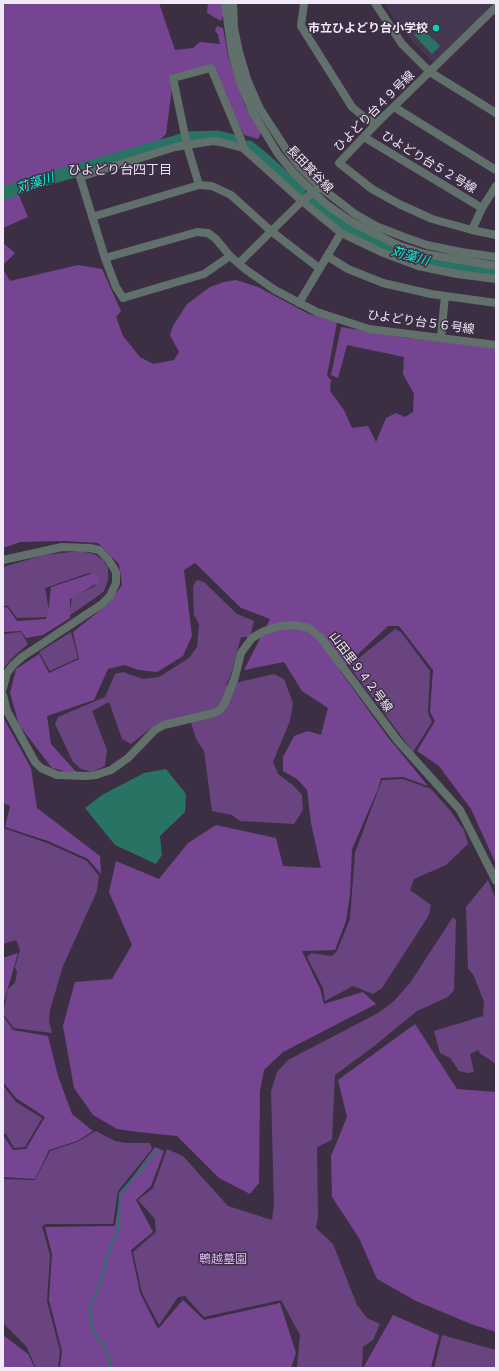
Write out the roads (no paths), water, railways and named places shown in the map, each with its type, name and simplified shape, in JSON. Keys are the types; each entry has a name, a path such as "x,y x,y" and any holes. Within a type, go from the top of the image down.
{"street":[{"name":"長田箕谷線","path":"225,3 232,53 240,82 253,113 278,154 313,192 326,204 350,221 400,246 425,254 496,266"},
{"name":"長田箕谷線","path":"233,3 234,28 239,52 247,79 260,109 286,149 300,167 320,187 355,214 376,226 427,245 496,257"},
{"path":"304,3 302,26 352,107 364,117 376,124"},
{"path":"375,3 402,44 430,72 496,113"},
{"name":"ひよどり台４９号線","path":"496,7 376,124 339,163 372,190 399,204 432,219 496,235"},
{"path":"199,185 187,145 173,78 211,68 242,142 243,148"},
{"path":"394,107 496,170"},
{"name":"ひよどり台５２号線","path":"364,137 482,208"},
{"path":"230,256 204,274 123,298 113,280 104,258 80,177 175,147 212,141 220,142 243,148 302,201 341,233 381,252 418,266 457,274 496,279"},
{"path":"92,216 199,185 212,186 231,195 271,231 319,268"},
{"path":"472,230 482,208 496,186"},
{"path":"239,263 302,201 320,187"},
{"name":"ひよどり台５６号線","path":"104,258 197,232 208,233 216,239 230,256 246,269 275,290 317,312 369,328 496,345"},
{"path":"298,303 341,233"},
{"path":"327,256 348,269 384,283 446,296 496,303"},
{"path":"441,337 446,296"},
{"path":"3,560 62,547 90,548 98,550 108,559 116,572 116,583 110,596 102,604 13,665 7,673 3,688"},
{"name":"山田里９４２号線","path":"3,695 7,711 35,762 41,768 57,775 96,775 111,770 128,758 155,730 164,725 214,713 220,710 225,703 242,653 252,638 264,631 280,626 294,625 309,628 321,638 398,741 460,810 496,881"}],"waterway":[{"name":"苅藻川","path":"189,138 218,137 237,142"},
{"name":"苅藻川","path":"3,194 26,185 182,140"},
{"name":"苅藻川","path":"249,147 299,191"},
{"name":"苅藻川","path":"312,203 331,218 389,251 451,268 496,274"},
{"path":"110,1368 107,1352 95,1333 91,1322 90,1310 92,1301 98,1290 108,1253 118,1229 120,1193 157,1151"}],"place":[{"name":"市立ひよどり台小学校","path":"436,28"}],"district":[{"name":"ひよどり台四丁目","path":"120,170"}],"park label":[{"name":"鵯越墓園","path":"223,1259"}]}
